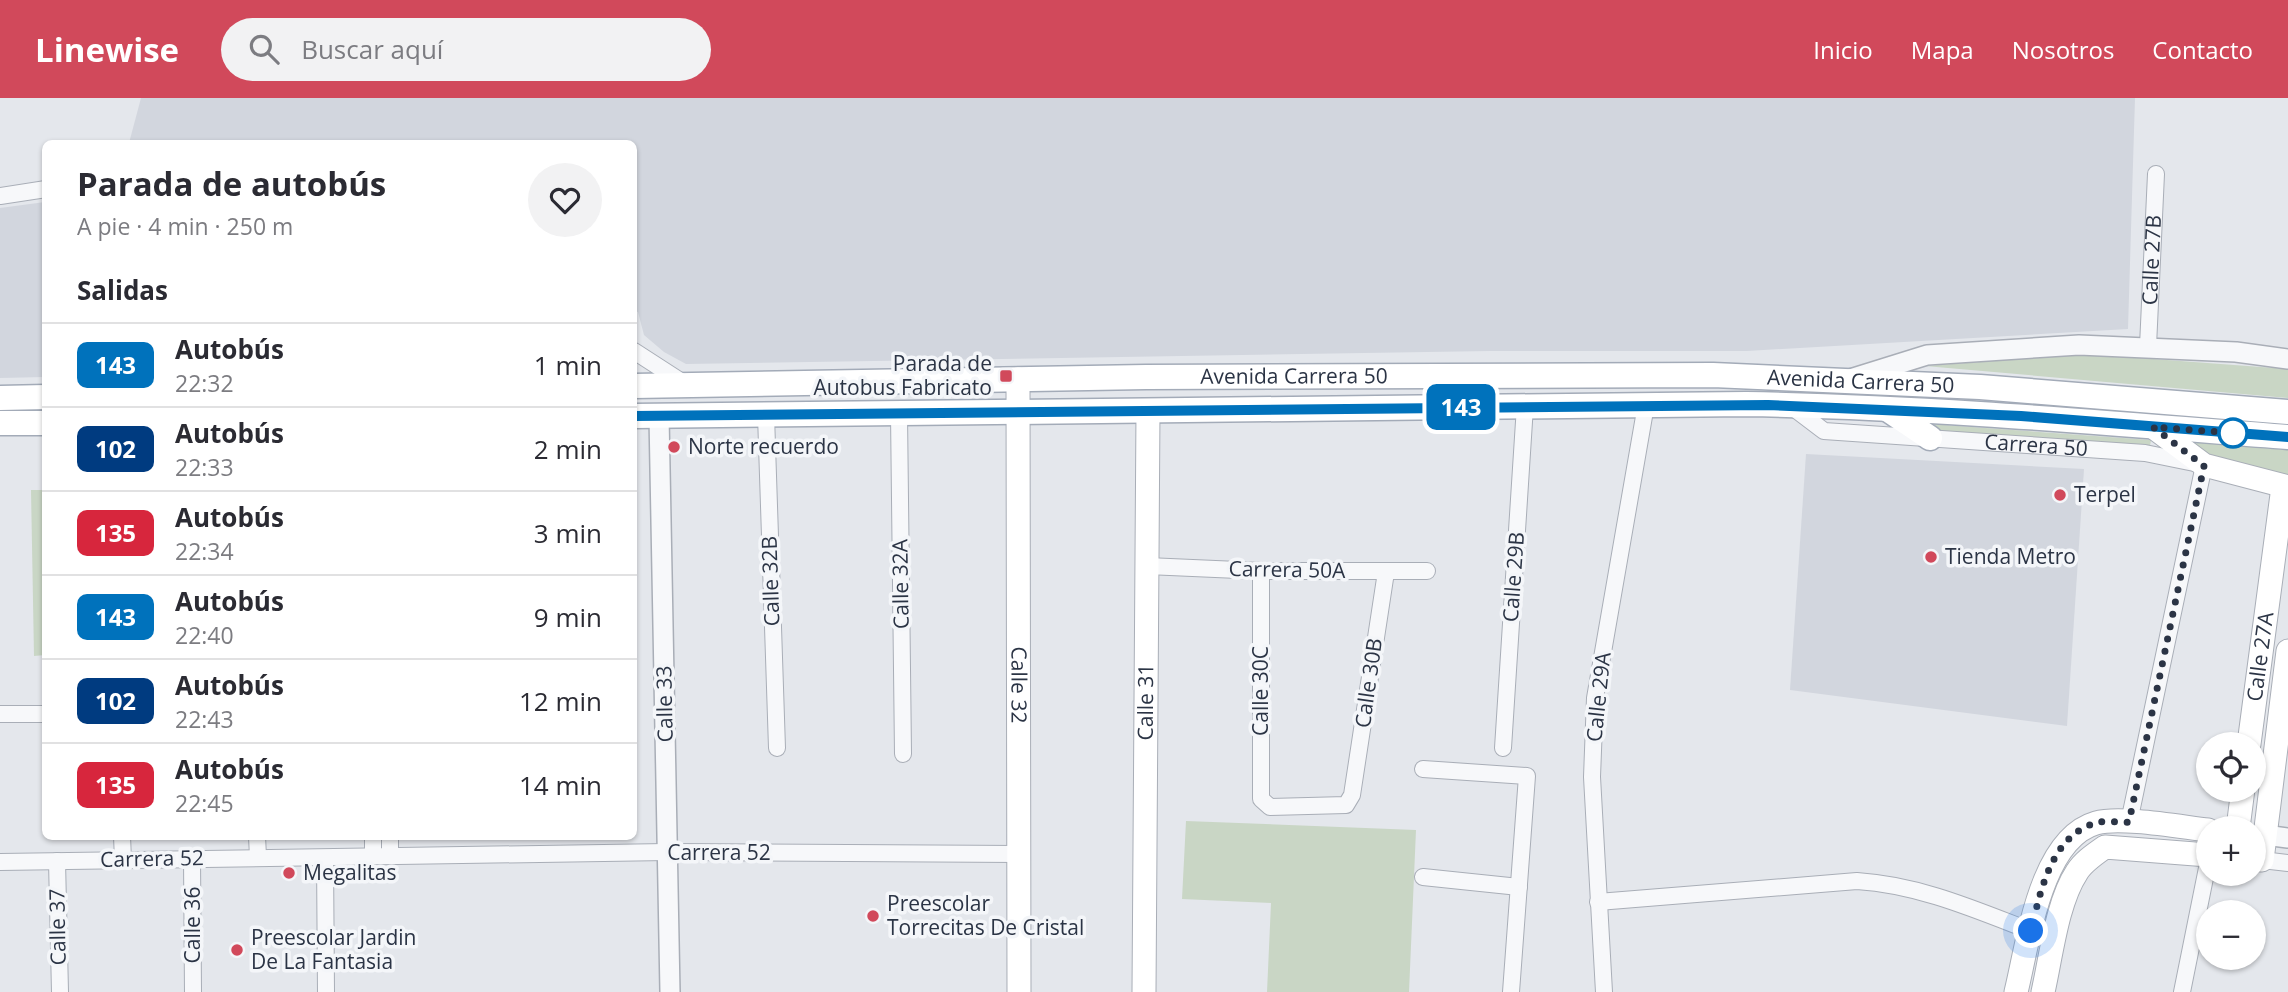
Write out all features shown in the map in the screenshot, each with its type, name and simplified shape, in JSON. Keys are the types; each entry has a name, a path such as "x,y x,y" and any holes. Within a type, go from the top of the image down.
{"main road":[{"name":"Avenida Carrera 50","path":"637,386 1018,379 1713,375 1980,387 2288,412"},
{"name":"Calle 32","path":"1018,379 1019,992"},
{"path":"0,398 42,397"},
{"name":"Avenida Carrera 50","path":"637,416 1789,405 1886,408 2288,437"},
{"path":"1886,408 1930,438"},
{"name":"Calle 31","path":"1144,992 1148,411"},
{"path":"0,423 42,423"},
{"path":"2153,427 2204,466"},
{"name":"Carrera 50","path":"2204,466 2285,487"},
{"name":"Calle 27A","path":"2251,732 2285,487"},
{"name":"Calle 27A","path":"2269,836 2288,651"},
{"path":"2016,992 2048,872 2058,853 2075,835 2096,823 2129,822 2196,829"},
{"path":"2043,992 2066,894 2077,872 2105,847 2196,854"}],"street":[{"name":"Calle 27B","path":"2148,346 2156,174"},
{"path":"0,196 42,190"},
{"path":"1844,406 1845,381 1927,355 2079,345 2148,346 2256,353 2288,359"},
{"path":"637,353 684,384"},
{"name":"Calle 29A","path":"1604,992 1592,777 1595,698 1646,405"},
{"name":"Carrera 50","path":"1789,405 1824,431 2157,454 2204,466"},
{"name":"Calle 29B","path":"1503,748 1525,407"},
{"name":"Calle 32A","path":"899,414 903,754"},
{"name":"Calle 32B","path":"766,415 777,748"},
{"name":"Calle 33","path":"659,416 670,992"},
{"path":"2129,822 2204,466"},
{"name":"Carrera 50A","path":"1147,566 1427,571"},
{"name":"Calle 30C","path":"1261,570 1261,799 1270,807 1346,805 1352,795"},
{"name":"Calle 30B","path":"1352,795 1385,572"},
{"path":"0,714 42,715"},
{"path":"1423,769 1527,776 1511,992"},
{"path":"122,840 123,860"},
{"path":"257,840 258,857"},
{"path":"375,840 382,856"},
{"path":"382,856 388,840"},
{"name":"Carrera 52","path":"0,862 667,852 1018,854"},
{"name":"Calle 36","path":"192,858 193,992"},
{"path":"325,858 326,992"},
{"name":"Calle 37","path":"57,861 60,992"},
{"path":"2266,861 2288,863"},
{"path":"1423,877 1519,887"},
{"path":"1598,902 1869,881 1891,883 1941,896 2031,931"},
{"path":"2182,992 2203,886"}],"shaded area":[{"path":"141,98 2135,98 2128,329 1747,351 1490,351 686,364 664,352 644,335 637,312 637,140 130,140"},
{"path":"42,202 42,377 0,378 0,208"},
{"path":"1806,454 2084,469 2067,726 1790,690"}],"green space":[{"path":"2086,354 2288,369 2288,398 1925,366"},
{"path":"1930,424 2151,440 2150,446 1930,430"},
{"path":"2188,441 2288,450 2288,477 2209,459"},
{"path":"31,490 42,490 42,655 34,656"},
{"path":"1186,821 1416,830 1409,992 1267,992 1271,903 1182,899"}],"bus line":[{"name":"143","path":"637,416 1696,404 1844,406 2021,416 2288,437"}],"place":[{"name":"Parada de Autobus Fabricato","path":"1006,376"},
{"name":"Norte recuerdo","path":"674,447"},
{"name":"Terpel","path":"2060,495"},
{"name":"Tienda Metro","path":"1931,557"},
{"name":"Megalitas","path":"289,873"},
{"name":"Preescolar Torrecitas De Cristal","path":"873,916"},
{"name":"Preescolar Jardin De La Fantasia","path":"237,950"}],"route":[{"path":"2031,931 2048,872 2058,853 2075,835 2096,823 2129,822 2204,466 2153,427 2233,433"}]}
